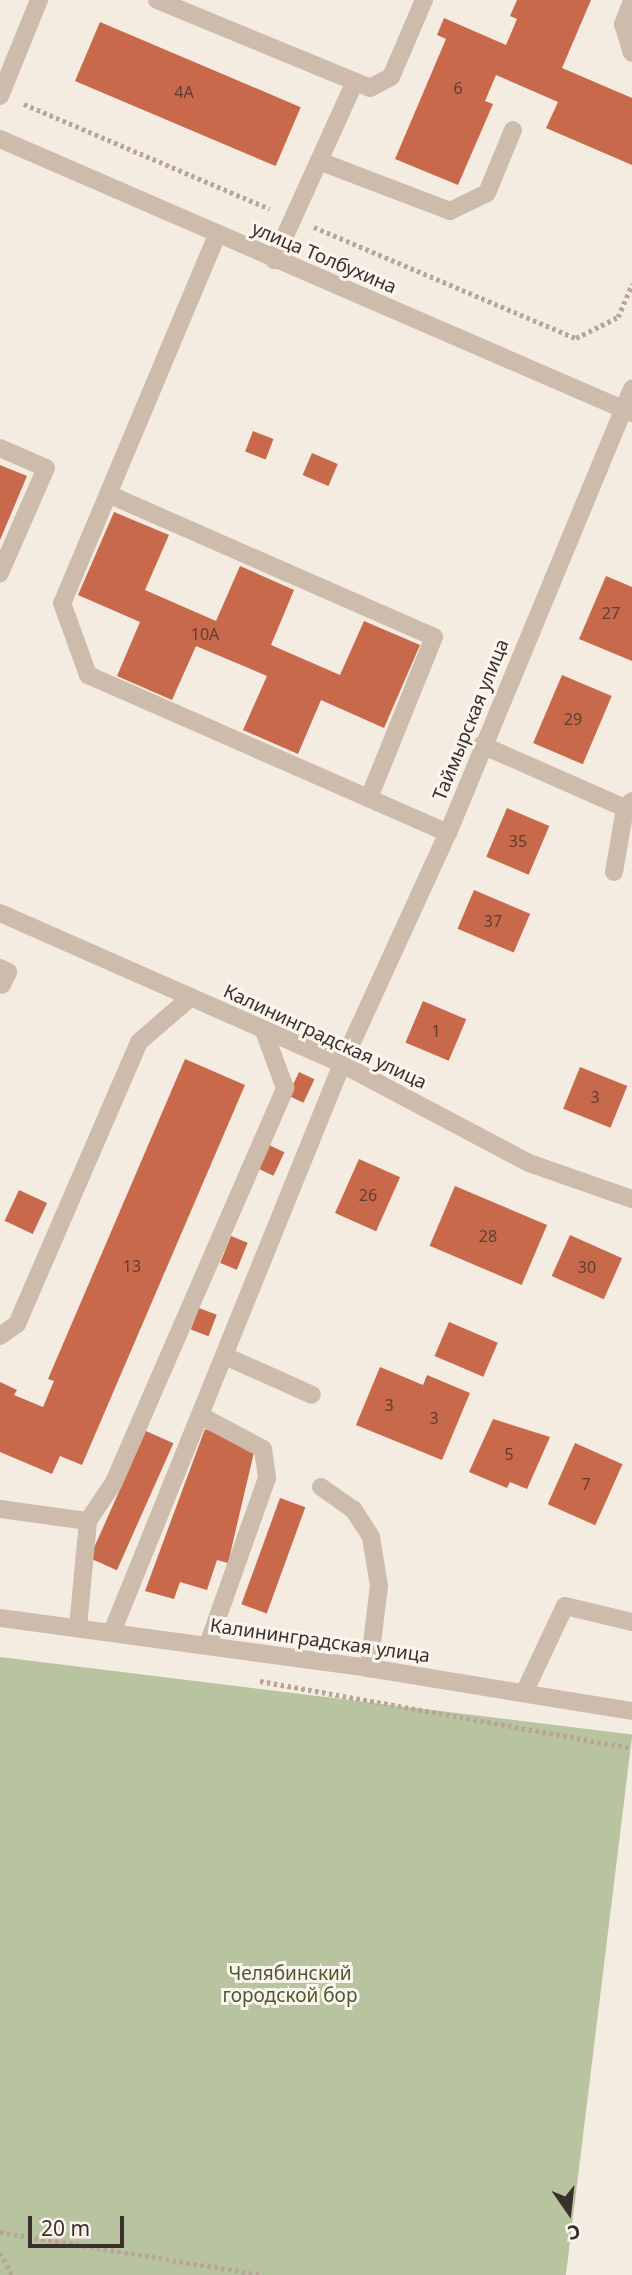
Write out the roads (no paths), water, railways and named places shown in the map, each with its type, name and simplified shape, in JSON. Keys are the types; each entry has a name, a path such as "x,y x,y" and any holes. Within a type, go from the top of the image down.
{"street":[{"path":"0,95 39,0"},
{"path":"157,0 354,84 370,88 391,77 424,0"},
{"path":"632,1 623,24 632,53"},
{"path":"274,260 354,84"},
{"path":"319,162 450,211 487,192 513,130"},
{"name":"улица Толбухина","path":"0,139 216,235 627,411"},
{"path":"216,235 62,603 88,675 448,832"},
{"name":"Таймырская улица","path":"112,1632 342,1064 448,832 482,745 627,411 632,389"},
{"path":"0,448 46,468 0,573"},
{"path":"108,494 434,637 369,798"},
{"path":"482,745 629,805 614,872"},
{"name":"Калининградская улица","path":"0,913 342,1064 529,1163 632,1199"},
{"path":"0,1336 17,1324 139,1042 191,997"},
{"path":"78,1627 88,1521 114,1482 285,1088 264,1031"},
{"path":"225,1356 312,1395"},
{"path":"201,1416 263,1449 267,1478 208,1645"},
{"path":"321,1488 353,1509 370,1538 379,1586 369,1668"},
{"path":"0,1509 88,1521"},
{"path":"524,1693 565,1606 632,1622"},
{"name":"Калининградская улица","path":"0,1618 369,1668 632,1711"}],"park label":[{"name":"Челябинский городской бор","path":"290,1985"}]}
